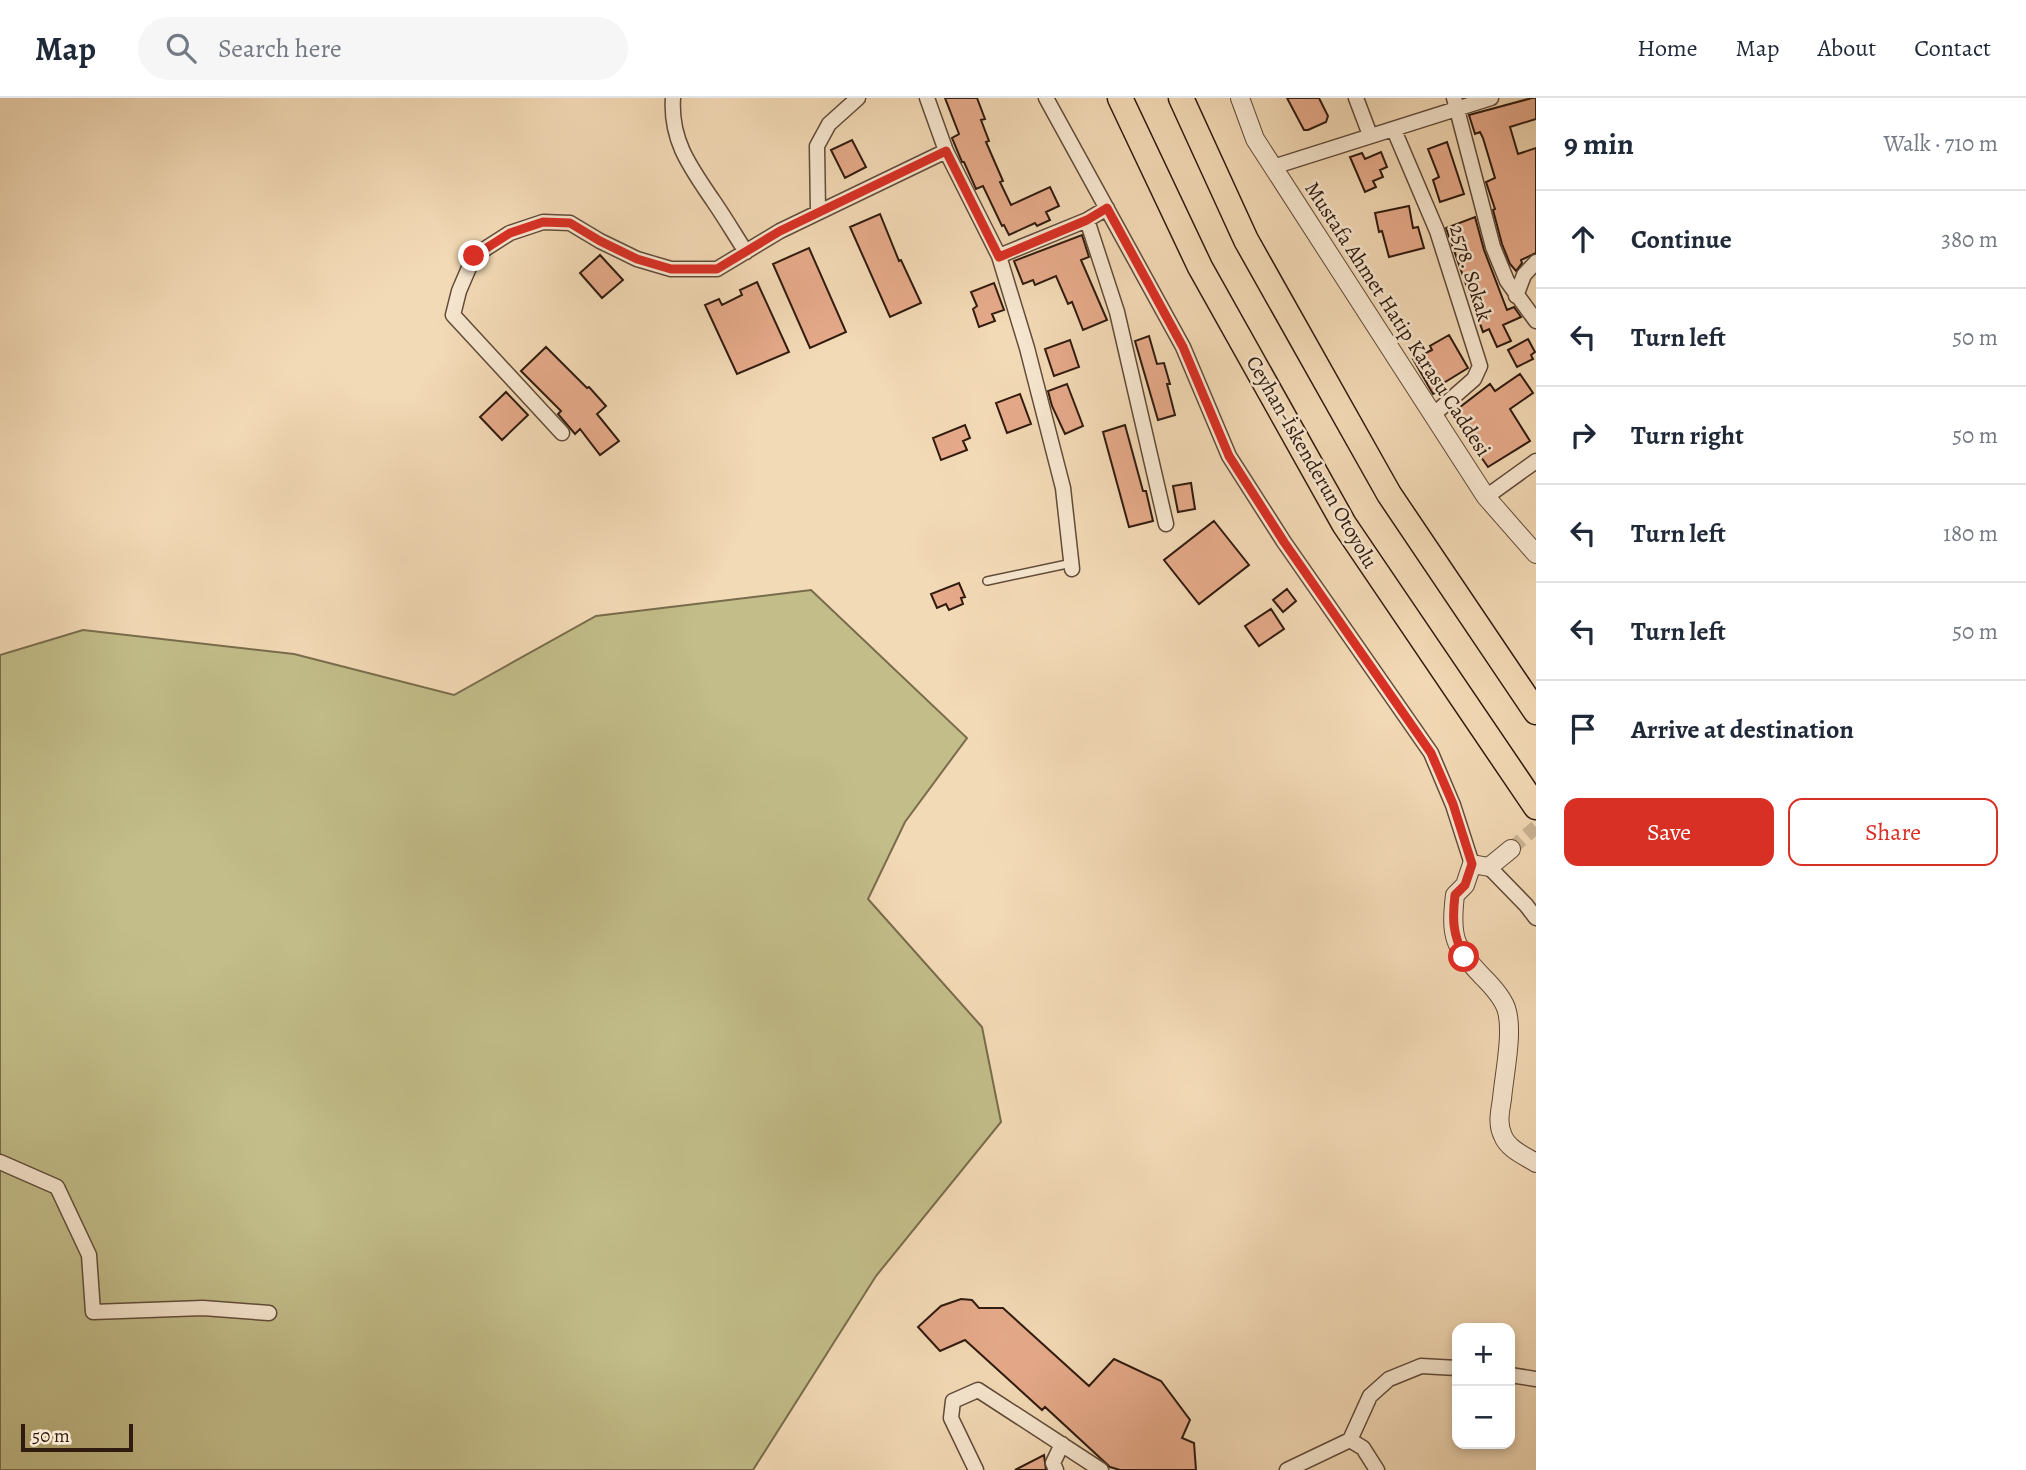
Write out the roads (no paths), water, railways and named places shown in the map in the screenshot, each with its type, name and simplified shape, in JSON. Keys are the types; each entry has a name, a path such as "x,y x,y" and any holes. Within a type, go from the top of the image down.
{"highway":[{"name":"Ceyhan-İskenderun Otoyolu","path":"1120,98 1200,267 1345,524 1536,807"},
{"path":"1181,98 1246,240 1389,494 1536,712"}],"street":[{"path":"673,98 672,113 678,140 689,167 746,252"},
{"path":"818,212 817,146 830,124 858,98"},
{"path":"927,98 946,151 999,257 1027,348 1063,488 1072,566"},
{"path":"1046,98 1183,347 1229,456 1284,542 1431,753 1481,865 1526,905 1536,918"},
{"name":"Mustafa Ahmet Hatip Karasu Caddesi","path":"1240,98 1255,139 1486,497 1536,554"},
{"path":"1356,98 1370,135"},
{"path":"1273,167 1370,135 1394,130 1456,104 1490,98"},
{"path":"1456,104 1493,247 1507,281 1536,321"},
{"name":"2578. Sokak","path":"1394,130 1437,231 1480,366 1474,379 1433,415"},
{"path":"562,433 453,315 459,291 474,256 510,233 543,222 570,223 637,259 671,269 717,269 780,231 946,151"},
{"path":"999,257 1087,220 1107,208"},
{"path":"1087,220 1117,312 1166,524"},
{"path":"1516,296 1524,275 1536,262"},
{"path":"1486,497 1536,461"},
{"path":"1511,849 1481,865 1455,895 1453,915 1455,938 1464,957 1492,986 1506,1008 1509,1037 1499,1121 1503,1138 1536,1163"},
{"path":"0,1162 57,1187 89,1255 93,1312 202,1308 269,1313"},
{"path":"1287,1470 1350,1440 1370,1396 1389,1379 1421,1366 1452,1368"},
{"path":"1515,1376 1536,1379"},
{"path":"976,1470 951,1418 953,1401 978,1390 1101,1470"},
{"path":"1350,1440 1363,1447 1377,1470"},
{"path":"1056,1470 1053,1463 1062,1444"}],"lane":[{"path":"987,581 1072,566"}],"tunnel":[{"path":"1511,849 1536,827"}]}
